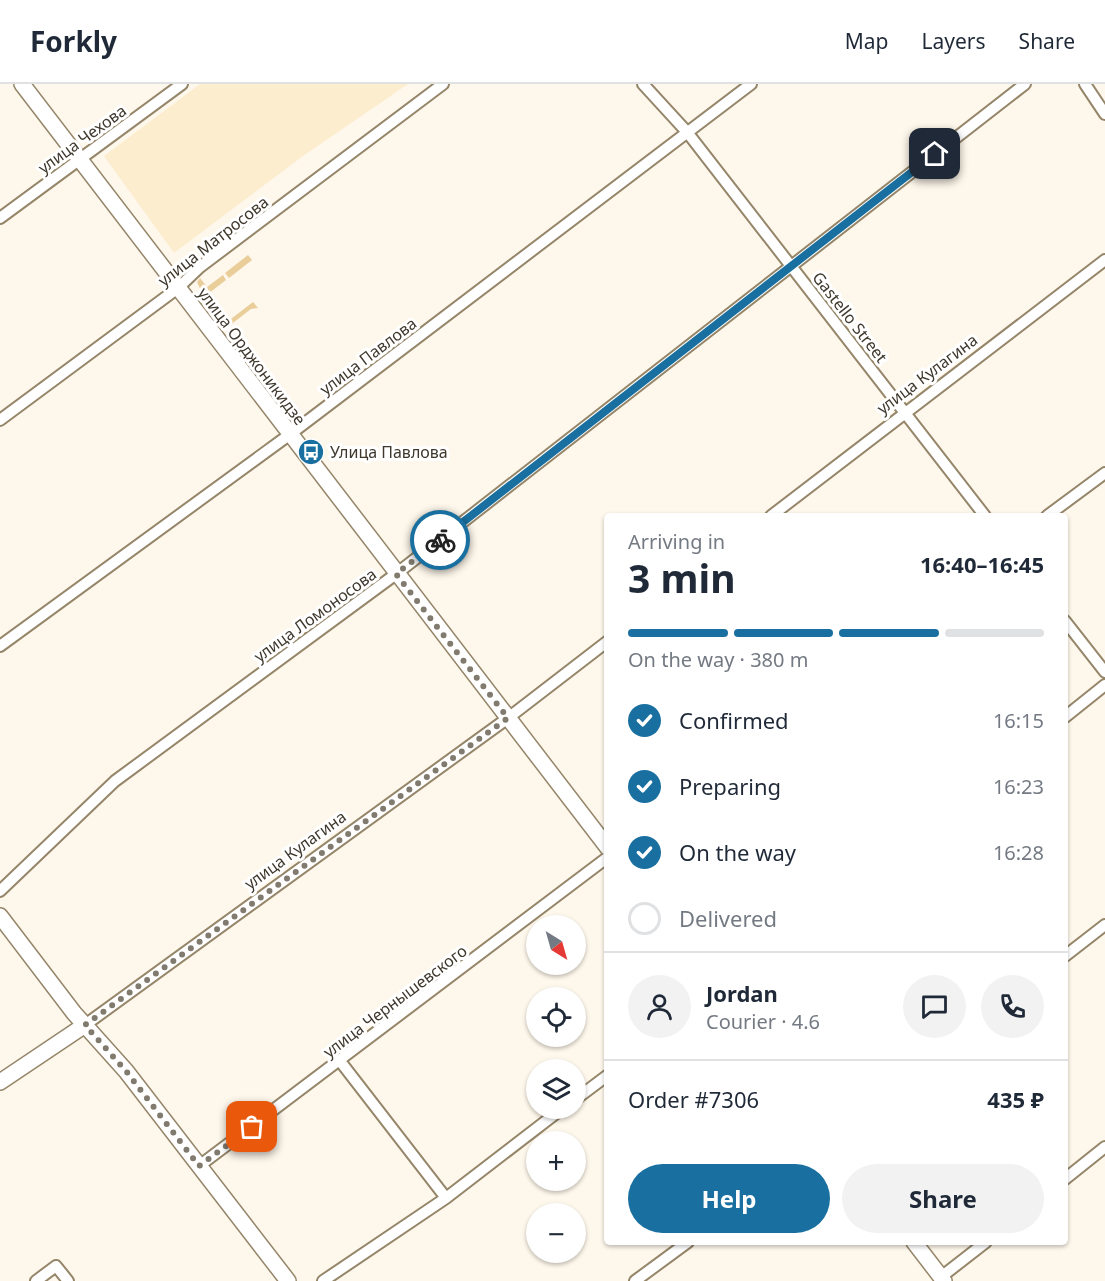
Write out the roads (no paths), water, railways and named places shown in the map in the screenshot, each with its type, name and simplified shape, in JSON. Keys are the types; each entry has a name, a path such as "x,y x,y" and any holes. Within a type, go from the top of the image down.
{"street":[{"name":"улица Орджоникидзе","path":"22,84 604,843"},
{"name":"улица Чехова","path":"0,218 182,84"},
{"name":"улица Матросова","path":"0,420 178,288 200,267 443,84"},
{"name":"Gastello Street","path":"643,84 687,132 983,513"},
{"name":"улица Павлова","path":"0,646 289,435 751,84"},
{"name":"улица Ломоносова","path":"0,891 115,781 396,574 1025,84"},
{"path":"1084,84 1105,114"},
{"name":"улица Кулагина","path":"775,513 1105,260"},
{"path":"1051,513 1105,474"},
{"path":"1068,625 1105,672"},
{"name":"улица Кулагина","path":"0,1082 85,1025 508,718 604,644"},
{"path":"1068,715 1105,685"},
{"name":"улица Чернышевского","path":"199,1166 604,860"},
{"path":"0,916 85,1025 126,1071 288,1281"},
{"path":"1068,954 1105,926"},
{"path":"340,1061 446,1198"},
{"path":"586,1092 604,1078"},
{"path":"323,1281 446,1198 549,1119"},
{"path":"1068,1177 1105,1147"},
{"path":"635,1281 684,1245"},
{"path":"916,1245 943,1279 983,1245"},
{"path":"36,1281 56,1266 68,1281"}],"place":[{"name":"Улица Павлова","path":"311,452"}]}
